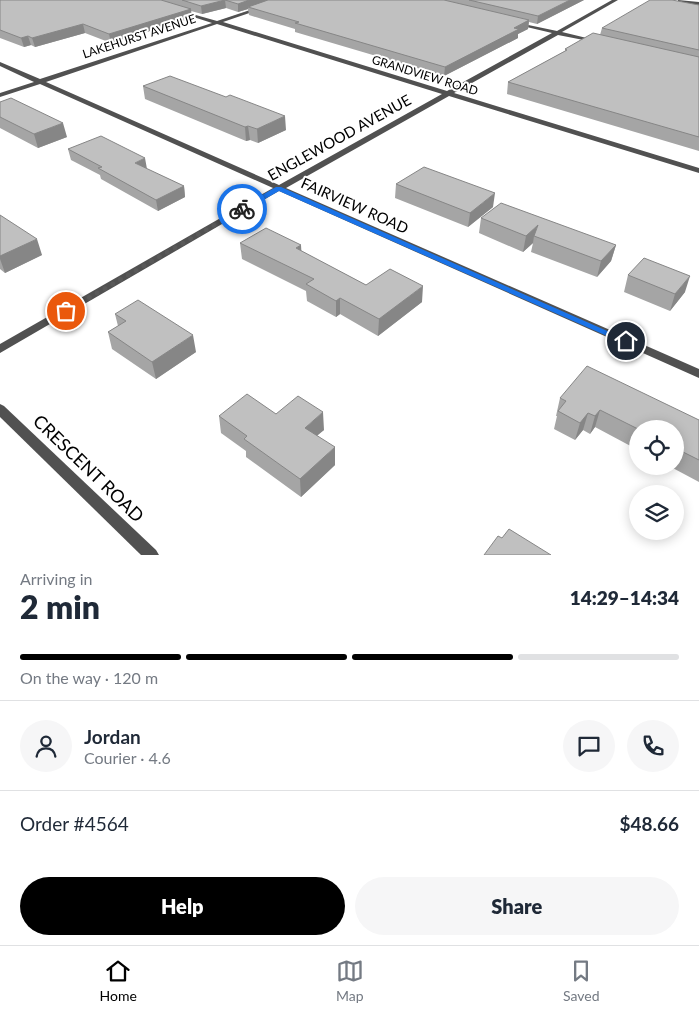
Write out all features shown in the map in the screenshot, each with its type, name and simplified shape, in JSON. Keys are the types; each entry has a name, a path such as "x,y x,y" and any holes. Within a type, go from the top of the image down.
{"street":[{"name":"LAKEHURST AVENUE","path":"0,95 285,0"},
{"name":"ENGLEWOOD AVENUE","path":"0,349 279,188 616,0"},
{"path":"680,0 699,4"},
{"name":"GRANDVIEW ROAD","path":"172,8 699,171"},
{"path":"512,22 604,43"},
{"name":"FAIRVIEW ROAD","path":"0,64 699,374"},
{"name":"CRESCENT ROAD","path":"0,409 151,555"}],"building":[{"path":"0,0 161,0 191,9 109,34 83,24 32,38 28,36 21,38 0,30"},
{"path":"182,0 225,0 201,6"},
{"path":"225,0 249,0 238,4"},
{"path":"268,0 444,0 529,20 514,28 519,29 445,67 295,23 299,22 248,7"},
{"path":"469,0 570,0 538,16"},
{"path":"650,0 672,0 699,5 699,50 602,28"},
{"path":"593,33 699,57 699,137 508,82 567,50 565,49"},
{"path":"170,76 226,97 230,95 285,116 257,129 245,127 143,86"},
{"path":"11,98 63,123 34,134 0,117 0,102"},
{"path":"101,136 145,158 135,163 184,186 156,200 68,149"},
{"path":"424,167 495,193 470,213 396,184"},
{"path":"501,203 616,245 601,261 534,236 538,225 526,236 481,218"},
{"path":"0,215 37,239 0,256"},
{"path":"266,228 301,245 296,248 366,285 390,269 423,286 379,319 340,298 336,301 306,284 314,279 240,243"},
{"path":"644,258 690,276 675,294 628,275"},
{"path":"138,300 193,335 152,362 108,332 126,321 115,314"},
{"path":"587,366 699,420 699,460 684,452 684,420 629,420 629,424 600,410 595,416 588,413 580,423 558,411 566,401 560,398"},
{"path":"247,394 276,414 298,396 323,412 305,428 335,447 300,479 244,439 247,436 219,416"},
{"path":"509,529 551,555 484,555 498,536 502,538"}],"way so far":[{"path":"66,311 242,209"}],"route":[{"path":"242,209 279,188 626,341"}]}
